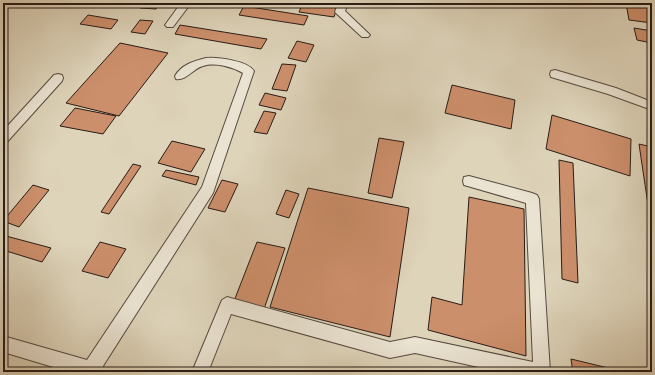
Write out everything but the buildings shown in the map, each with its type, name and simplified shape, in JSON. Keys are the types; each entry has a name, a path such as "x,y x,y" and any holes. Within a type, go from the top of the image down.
{"street":[{"path":"170,25 186,3"},
{"path":"343,3 340,12 365,35"},
{"path":"3,344 95,371 208,189 249,71 233,64 209,61 194,65 180,76"},
{"path":"556,74 612,91 652,106"},
{"path":"3,139 58,78"},
{"path":"200,372 227,305 390,350 415,345 541,372 532,199 469,181"}]}
